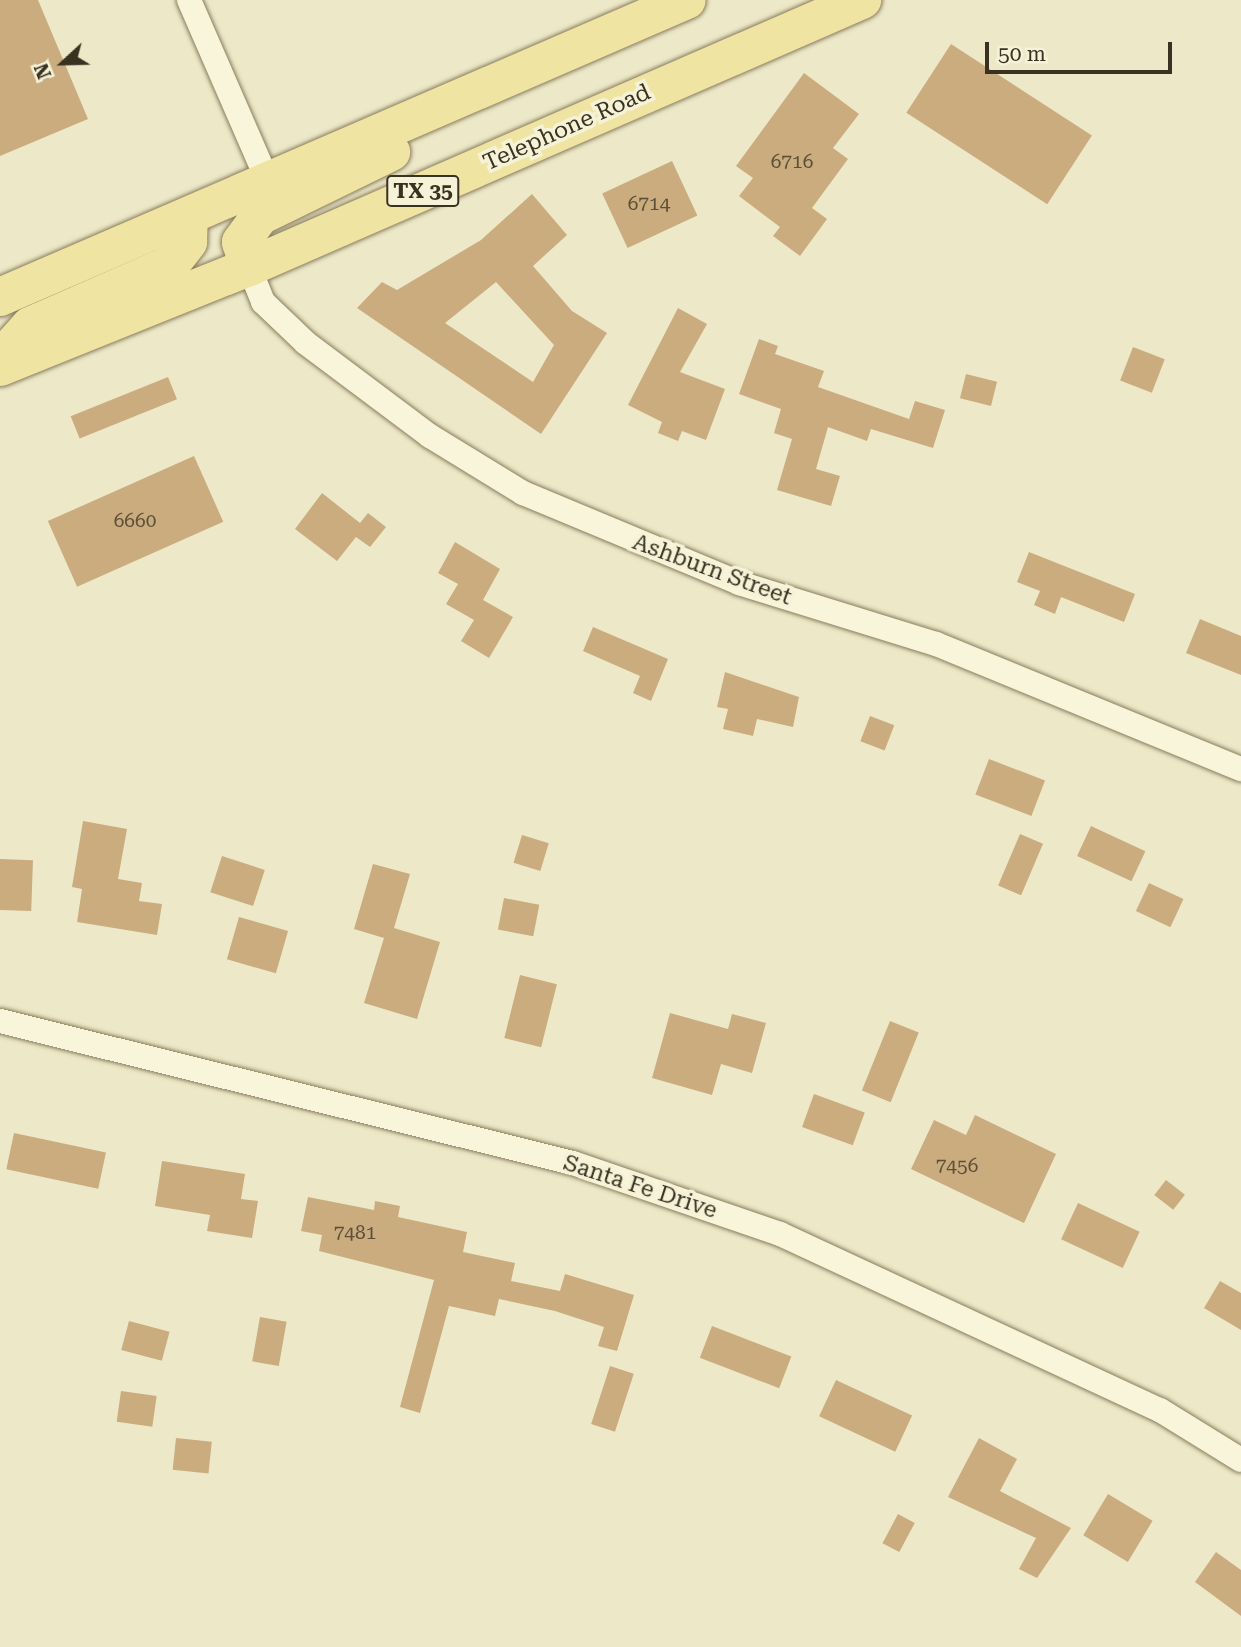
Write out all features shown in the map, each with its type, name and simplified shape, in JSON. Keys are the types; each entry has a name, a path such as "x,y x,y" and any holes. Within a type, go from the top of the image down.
{"main road":[{"path":"0,297 189,218 267,179 687,0"},
{"name":"Telephone Road","path":"0,367 249,267 862,0"},
{"path":"249,267 241,242 260,215 418,138 484,87"},
{"path":"0,359 30,326 171,264 188,242 189,218"}],"street":[{"path":"189,0 267,179"},
{"name":"Ashburn Street","path":"249,267 263,302 306,343 430,436 523,493 739,583 936,645 1241,769"},
{"name":"Santa Fe Drive","path":"0,1021 573,1163 779,1234 1160,1410 1241,1460"}],"building":[{"path":"0,0 38,0 88,119 0,156"},
{"path":"951,44 1092,135 1047,204 906,113"},
{"path":"804,73 859,114 833,148 848,159 812,208 827,219 800,256 773,236 780,227 739,196 753,178 736,166"},
{"path":"672,161 697,215 628,248 602,194"},
{"path":"532,194 567,235 533,266 572,311 607,333 541,434 357,308 382,282 397,290 481,240","holes":["496,282 554,345 533,382 445,323"]},
{"path":"678,308 707,324 680,372 725,389 706,440 682,431 678,441 658,433 662,422 628,405"},
{"path":"759,339 778,346 775,354 824,371 818,387 909,419 915,401 945,410 933,448 871,429 867,441 828,427 816,469 840,476 831,506 777,490 792,439 774,433 781,409 739,394"},
{"path":"1133,347 1165,359 1152,393 1120,381"},
{"path":"966,374 997,382 991,406 960,398"},
{"path":"168,377 177,399 80,439 71,416"},
{"path":"194,456 223,522 77,587 48,521"},
{"path":"322,493 360,523 368,513 386,527 370,547 356,537 337,561 295,529"},
{"path":"455,542 500,569 483,600 513,617 489,658 461,641 474,620 446,604 458,584 438,573"},
{"path":"1029,552 1135,594 1124,622 1061,597 1055,614 1034,605 1040,591 1017,582"},
{"path":"1200,619 1241,636 1241,675 1186,653"},
{"path":"593,627 668,659 651,701 633,693 640,676 583,651"},
{"path":"725,672 799,697 793,727 757,719 753,736 723,729 728,709 717,707"},
{"path":"870,716 894,725 885,751 860,741"},
{"path":"989,759 1045,781 1031,816 975,794"},
{"path":"83,821 127,829 118,879 142,883 139,901 162,904 157,935 77,922 82,889 72,887"},
{"path":"1091,826 1145,851 1131,881 1077,856"},
{"path":"1020,834 1043,844 1021,895 998,886"},
{"path":"522,835 549,843 540,871 514,863"},
{"path":"222,856 265,870 253,906 210,892"},
{"path":"0,859 33,860 31,911 0,910"},
{"path":"373,864 410,874 394,928 440,942 417,1019 364,1003 384,938 354,929"},
{"path":"1149,883 1183,899 1170,927 1136,911"},
{"path":"504,898 539,905 533,936 498,929"},
{"path":"239,917 288,931 276,973 227,959"},
{"path":"520,975 557,984 541,1047 504,1038"},
{"path":"670,1013 728,1029 732,1014 766,1023 752,1073 721,1064 712,1095 652,1078"},
{"path":"890,1021 919,1033 891,1102 862,1091"},
{"path":"814,1094 865,1112 853,1145 802,1127"},
{"path":"975,1115 1056,1154 1024,1223 911,1169 934,1120 966,1135"},
{"path":"14,1133 106,1153 98,1189 6,1169"},
{"path":"162,1161 245,1174 241,1199 258,1201 252,1238 207,1231 210,1215 155,1206"},
{"path":"1166,1180 1185,1195 1173,1210 1154,1195"},
{"path":"308,1197 374,1210 375,1201 400,1206 398,1217 467,1232 463,1252 515,1263 511,1281 560,1291 565,1274 634,1295 617,1351 598,1346 604,1327 555,1311 499,1299 495,1316 449,1306 420,1413 400,1407 434,1280 319,1251 322,1235 301,1231"},
{"path":"1078,1203 1140,1232 1123,1268 1061,1239"},
{"path":"1220,1281 1241,1293 1241,1330 1204,1308"},
{"path":"260,1317 287,1322 279,1366 252,1361"},
{"path":"129,1321 170,1332 162,1361 121,1350"},
{"path":"712,1326 791,1356 779,1388 700,1358"},
{"path":"610,1366 634,1374 615,1432 591,1424"},
{"path":"836,1380 912,1415 895,1452 819,1416"},
{"path":"121,1391 157,1396 152,1427 117,1422"},
{"path":"176,1438 212,1442 208,1474 173,1470"},
{"path":"979,1438 1017,1459 1000,1491 1071,1528 1037,1578 1019,1569 1036,1538 948,1497"},
{"path":"1108,1494 1153,1521 1128,1562 1083,1535"},
{"path":"898,1514 915,1523 899,1552 883,1543"},
{"path":"1216,1552 1241,1570 1241,1616 1195,1582"}]}
